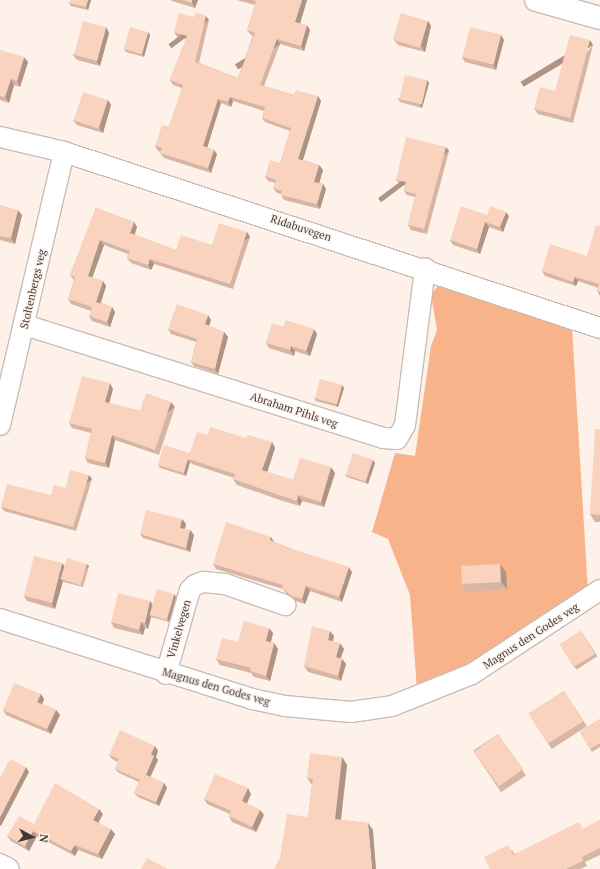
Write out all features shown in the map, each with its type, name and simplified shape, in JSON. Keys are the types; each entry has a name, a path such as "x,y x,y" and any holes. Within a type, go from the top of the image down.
{"street":[{"path":"536,0 600,18"},
{"name":"Ridabuvegen","path":"0,136 64,152 425,268 600,328"},
{"name":"Stoltenbergs veg","path":"0,425 25,325 64,152"},
{"name":"Abraham Pihls veg","path":"25,325 383,438 397,439 405,425 425,268"},
{"name":"Vinkelvegen","path":"166,674 190,590 195,585 203,582 225,584 285,605"},
{"name":"Magnus den Godes veg","path":"0,619 166,674 252,700 286,706 351,712 392,706 472,674 600,590"},
{"path":"0,864 9,869"}],"shaded area":[{"path":"440,283 572,327 588,592 464,670 417,689 410,595 388,539 372,532 395,453 415,456 431,346 437,330 431,295"}],"building":[{"path":"70,0 88,0 86,7 69,3"},
{"path":"182,0 192,0 192,3"},
{"path":"252,0 302,0 295,22 307,25 301,46 277,39 260,85 294,95 296,90 318,96 298,159 319,165 314,182 323,184 317,204 281,195 282,191 273,188 276,180 265,176 270,160 280,163 291,128 262,118 265,107 230,97 228,102 218,99 203,146 214,150 208,168 160,153 162,148 155,146 162,125 169,127 183,85 170,80 187,36 174,32 179,13 194,17 196,12 206,16 195,62 238,78 255,33 247,30 256,1"},
{"path":"401,13 428,21 420,48 393,40"},
{"path":"83,21 106,27 97,61 74,55"},
{"path":"130,27 148,32 142,54 124,49"},
{"path":"470,27 501,35 494,65 463,57"},
{"path":"570,35 590,40 570,118 534,109 540,87 555,91"},
{"path":"0,50 24,57 17,81 11,79 5,97 0,96"},
{"path":"405,75 427,80 422,105 399,99"},
{"path":"83,92 108,100 98,129 74,121"},
{"path":"406,137 446,147 424,229 408,225 416,194 404,191 406,182 396,180"},
{"path":"0,205 18,210 11,238 0,236"},
{"path":"461,206 487,215 490,206 506,212 500,227 485,222 477,249 450,240"},
{"path":"96,208 134,222 130,233 176,250 181,235 212,245 219,223 247,232 230,284 150,259 148,265 127,258 130,251 100,240 88,276 103,281 96,302 112,307 107,322 89,316 92,307 68,299 75,277 70,275"},
{"path":"596,225 600,226 600,292 597,291 599,284 575,277 573,282 542,271 550,244 587,256"},
{"path":"177,304 208,315 205,324 224,332 215,369 191,362 197,339 168,329"},
{"path":"286,320 314,329 306,351 291,346 290,350 266,343 272,323 283,327"},
{"path":"82,376 110,383 105,402 140,411 146,393 171,402 155,450 112,435 105,463 85,458 92,429 69,423"},
{"path":"320,379 342,385 337,404 315,398"},
{"path":"210,427 246,438 248,435 272,442 262,470 293,480 300,458 331,467 321,502 298,495 297,501 233,479 235,474 188,459 197,432 207,435"},
{"path":"595,429 600,429 600,515 590,514"},
{"path":"164,445 190,453 184,473 158,465"},
{"path":"353,453 373,460 365,482 346,475"},
{"path":"70,470 89,475 73,527 1,507 7,484 51,495 54,485 66,488"},
{"path":"146,510 182,519 180,528 190,530 186,548 140,534"},
{"path":"226,522 271,537 270,540 280,545 349,567 339,597 306,586 302,599 292,596 282,588 283,585 213,564"},
{"path":"34,556 62,563 52,603 24,596"},
{"path":"67,558 87,564 81,585 61,579"},
{"path":"500,564 501,582 462,584 461,566"},
{"path":"157,589 174,594 167,620 150,615"},
{"path":"118,593 150,601 145,623 141,622 139,630 111,622"},
{"path":"244,621 269,628 266,641 274,643 266,676 250,671 251,668 216,659 222,638 238,642"},
{"path":"312,626 330,631 328,640 340,643 336,657 342,659 338,676 304,666"},
{"path":"581,631 595,654 573,667 560,644"},
{"path":"14,683 41,694 37,702 56,710 47,729 3,710"},
{"path":"564,691 583,722 547,744 528,713"},
{"path":"600,719 600,743 590,749 580,732"},
{"path":"120,730 155,746 151,754 154,756 146,775 164,783 156,802 134,793 140,780 115,769 119,759 109,755"},
{"path":"498,734 523,769 499,786 474,752"},
{"path":"310,753 342,757 335,819 368,823 372,869 274,869 280,857 287,814 308,817 313,779 307,778"},
{"path":"10,759 26,767 0,817 0,778"},
{"path":"215,774 248,788 242,801 260,810 252,827 229,816 231,811 204,799"},
{"path":"55,783 99,809 93,820 111,829 98,854 75,845 71,851 33,831 25,846 7,836 19,816 34,824"},
{"path":"600,820 600,848 582,857 583,861 566,869 490,869 484,857 508,845 513,855 579,822 583,829"},
{"path":"147,858 168,869 141,869"}]}
